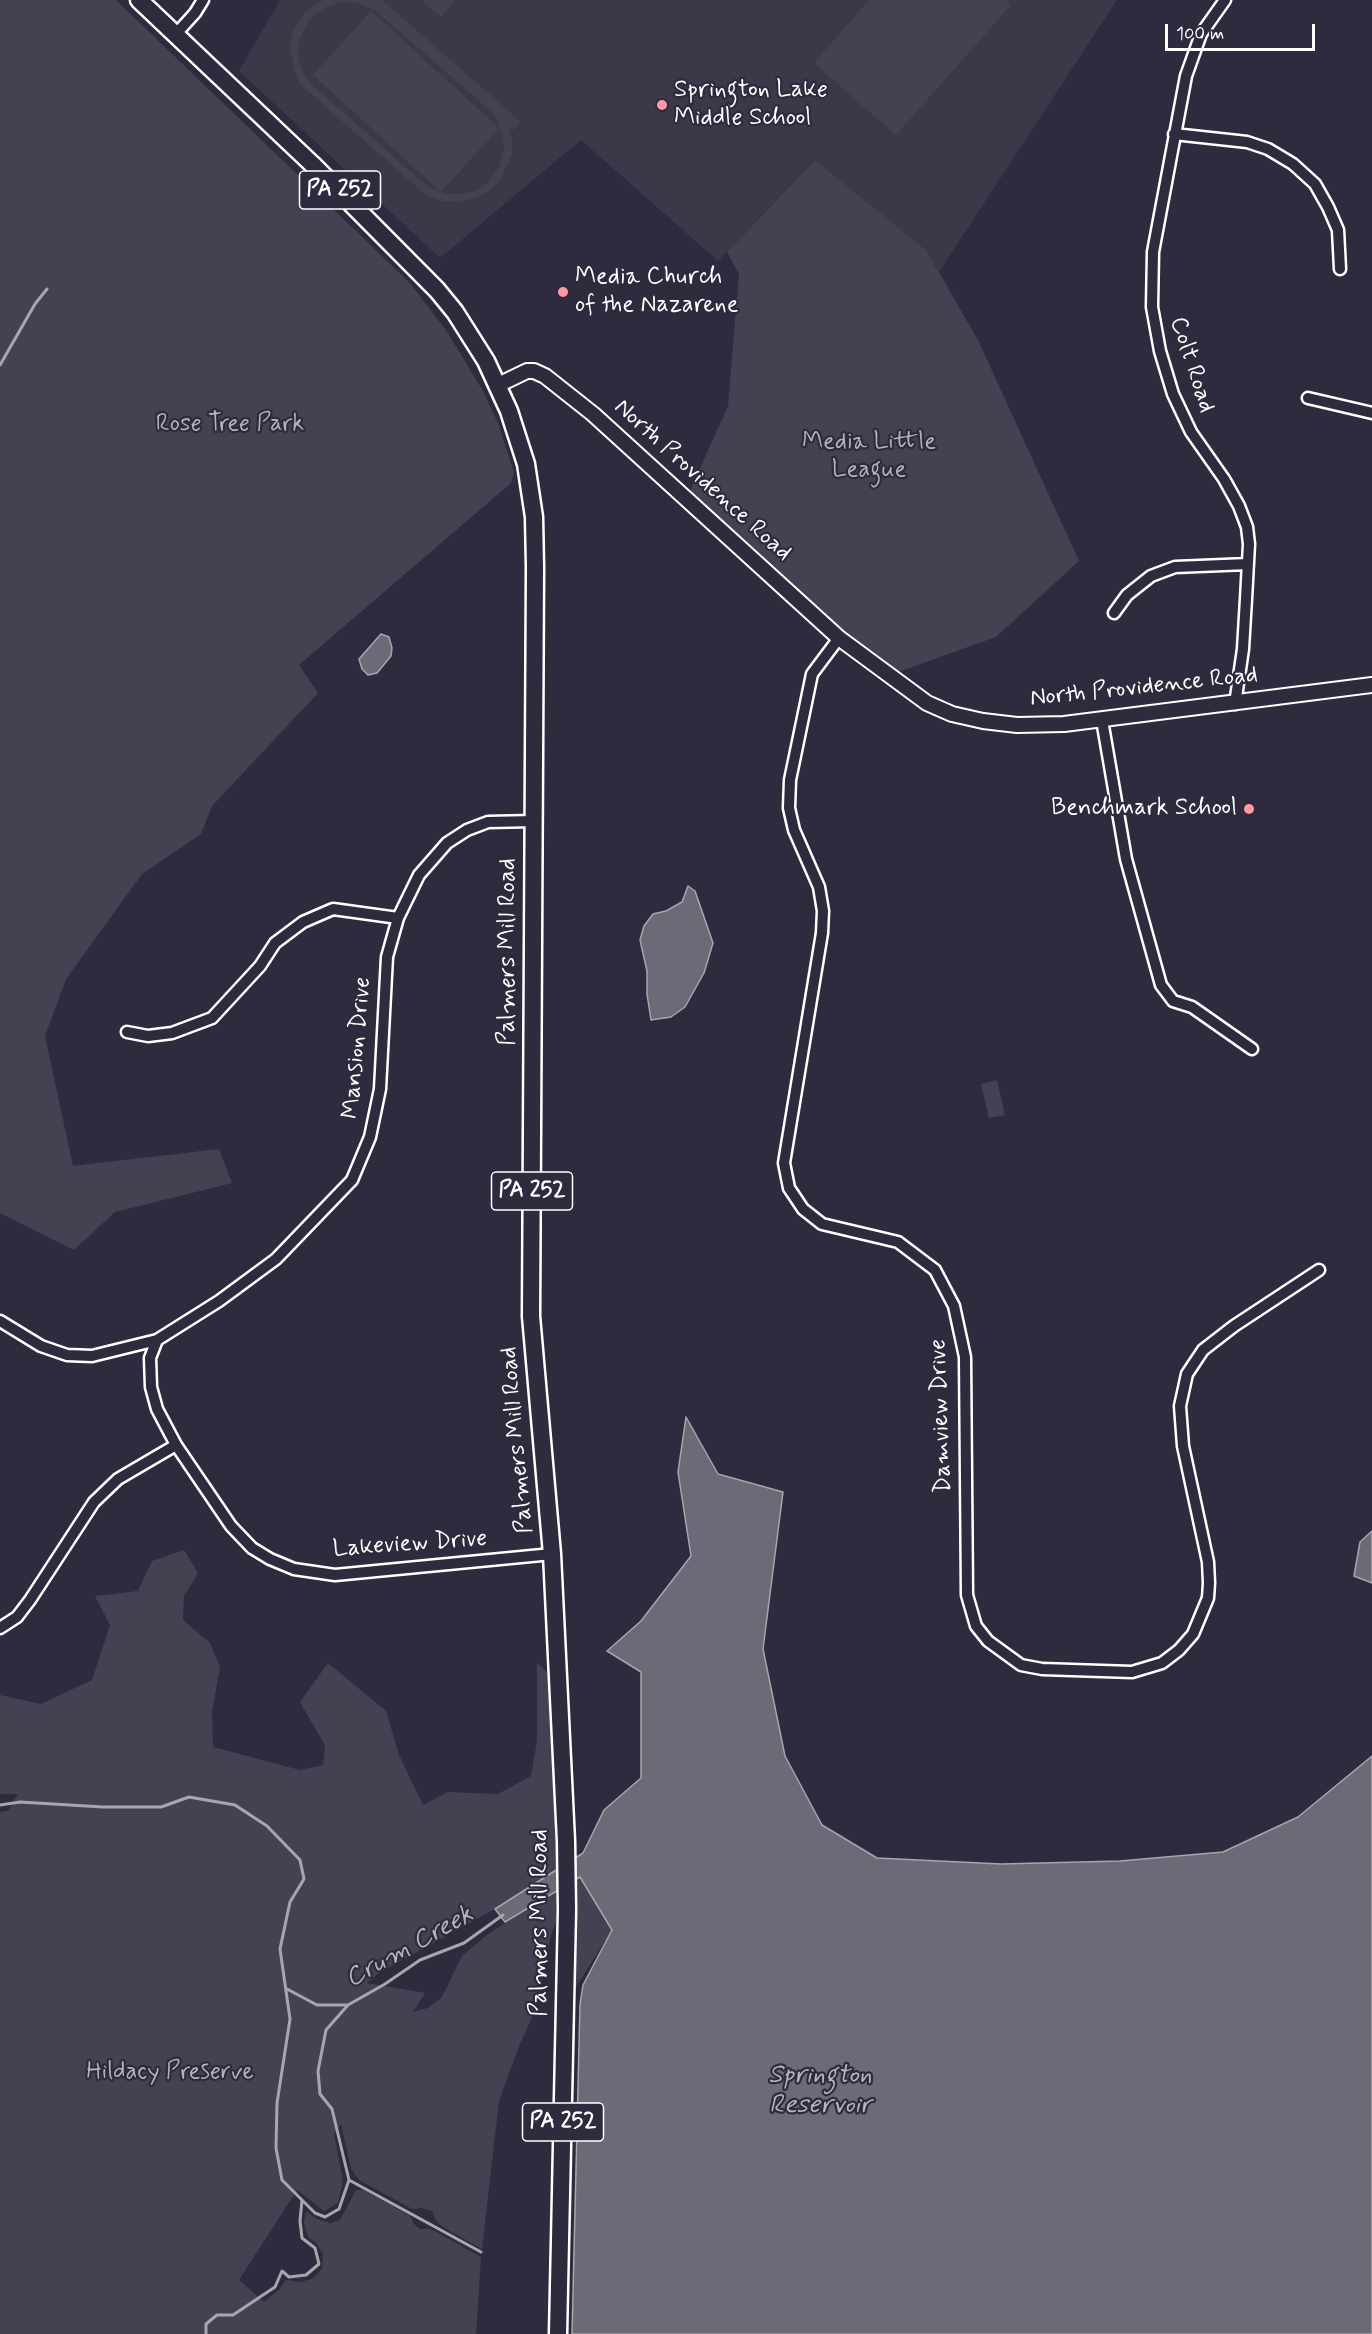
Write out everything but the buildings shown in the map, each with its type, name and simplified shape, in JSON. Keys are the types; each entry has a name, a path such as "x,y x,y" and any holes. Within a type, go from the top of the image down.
{"main road":[{"name":"PA 252","path":"139,0 418,268 461,320 498,385"},
{"name":"North Providence Road","path":"498,385 527,371 540,372 593,414 839,638 927,703 952,714 1017,725 1064,724 1372,685"},
{"name":"Palmers Mill Road","path":"498,385 519,438 526,464 531,490 535,541 531,1316 552,1554 566,1840 567,1911 558,2334"}],"street":[{"path":"175,35 195,13 203,0"},
{"name":"Colt Road","path":"1225,0 1201,34 1186,76 1153,252 1152,307 1160,351 1173,394 1191,432 1224,479 1247,527 1250,544 1242,649 1235,704"},
{"path":"1174,134 1247,142 1268,149 1293,164 1315,184 1328,207 1338,230 1340,268"},
{"path":"1308,398 1372,413"},
{"path":"1114,612 1127,595 1152,576 1175,567 1248,564"},
{"name":"Damview Drive","path":"839,638 812,674 790,780 789,808 794,830 819,887 823,911 822,933 783,1163 789,1188 803,1209 822,1224 898,1242 935,1270 954,1306 965,1357 967,1595 976,1626 988,1641 1021,1665 1042,1669 1132,1672 1162,1663 1186,1642 1193,1634 1202,1615 1208,1598 1209,1583 1208,1562 1183,1446 1180,1406 1187,1374 1203,1350 1234,1326 1320,1269"},
{"path":"1102,720 1125,859 1161,985 1173,1000 1192,1007 1252,1049"},
{"name":"Mansion Drive","path":"157,1340 219,1301 276,1259 352,1180 370,1137 380,1089 387,957 398,918 419,875 447,843 467,830 488,822 534,821"},
{"path":"127,1032 148,1036 172,1033 212,1017 260,966 275,943 303,922 333,909 398,918"},
{"path":"0,1321 41,1346 66,1354 92,1356 157,1340"},
{"name":"Lakeview Drive","path":"157,1340 150,1358 151,1387 157,1409 176,1445 231,1526 252,1548 270,1559 294,1569 335,1575 552,1554"},
{"path":"0,1628 17,1617 30,1600 94,1502 118,1479 176,1445"}],"shaded area":[{"name":"Springton Lake Middle School","path":"280,0 1117,0 939,272 926,250 815,160 718,261 581,140 440,258 239,71"}],"green space":[{"name":"Rose Tree Park","path":"0,0 116,0 409,282 446,330 483,391 498,423 514,473 511,483 299,665 318,693 212,806 201,834 142,874 66,979 45,1036 73,1166 219,1149 232,1183 115,1212 74,1250 0,1213"},
{"path":"324,0 382,0 521,122 513,130 509,128 512,154 500,181 488,192 470,200 445,202 427,196 300,84 294,69 290,46 294,29 303,15 315,4","holes":["339,2 357,3 375,10 494,114 503,135 504,147 500,166 488,182 475,191 445,194 428,187 311,84 304,74 298,59 299,40 309,19 319,11"]},
{"path":"421,0 455,0 441,17"},
{"path":"869,0 1006,0 1011,5 896,135 814,63"},
{"path":"371,11 499,128 441,192 313,75"},
{"name":"Media Little League","path":"815,160 926,250 978,340 1079,561 996,637 890,675 689,493 728,406 739,274 727,252"},
{"path":"997,1080 1005,1115 989,1118 981,1084"},
{"name":"Hildacy Preserve","path":"184,1550 198,1573 184,1596 183,1620 210,1643 220,1667 212,1712 213,1747 300,1770 323,1765 325,1745 300,1702 328,1663 386,1711 399,1755 423,1805 448,1792 498,1794 531,1776 537,1741 537,1663 549,1674 557,1870 495,1909 379,1973 367,1983 425,1993 413,2012 428,2008 442,1997 462,1956 488,1934 556,1892 557,1921 551,1934 536,2009 519,2046 499,2101 482,2249 443,2227 436,2221 432,2211 422,2208 412,2209 359,2180 351,2169 341,2124 334,2134 343,2181 338,2203 324,2211 297,2190 239,2280 264,2302 279,2290 286,2280 300,2282 312,2279 322,2269 323,2254 316,2243 308,2237 304,2223 306,2211 317,2219 330,2223 340,2220 356,2190 363,2190 410,2216 420,2229 431,2229 481,2257 476,2334 0,2334 0,1812 8,1811 18,1794 0,1794 0,1695 41,1704 92,1680 110,1625 95,1596 138,1591 152,1561"},
{"path":"580,1877 612,1930 576,1987 576,1879"}],"water":[{"path":"381,634 389,637 392,648 391,656 377,673 368,675 362,669 359,659"},
{"path":"688,886 695,891 713,943 704,973 685,1007 671,1017 651,1020 647,994 647,971 640,940 644,926 653,914 666,911 682,902"},
{"name":"Springton Reservoir","path":"686,1417 718,1474 783,1492 763,1649 785,1756 822,1825 877,1858 1001,1864 1120,1861 1223,1852 1298,1817 1372,1756 1372,2334 572,2334 580,2004 583,1985 612,1930 580,1877 505,1922 495,1909 583,1853 604,1810 641,1778 641,1672 607,1651 641,1621 691,1556 678,1472"},
{"path":"1372,1531 1372,1583 1354,1576 1360,1542"}],"waterway":[{"path":"0,365 35,304 47,289"},
{"path":"0,1805 20,1802 103,1807 161,1807 189,1797 235,1805 267,1826 300,1860 304,1879 290,1902 280,1949 290,2019 277,2103 276,2148 282,2180 315,2213 325,2217 339,2209 349,2180 332,2109 320,2094 318,2071 326,2030 348,2005"},
{"name":"Crum Creek","path":"287,1989 317,2005 348,2005 385,1984 420,1960 464,1943 503,1915"},
{"path":"349,2180 481,2252"},
{"path":"206,2334 206,2324 217,2315 233,2315 275,2287 282,2271 289,2277 306,2275 319,2264 315,2248 302,2238 300,2221 302,2200"}],"place":[{"name":"Springton Lake Middle School","path":"662,105"},
{"name":"Media Church of the Nazarene","path":"563,292"},
{"name":"Benchmark School","path":"1249,809"}]}
